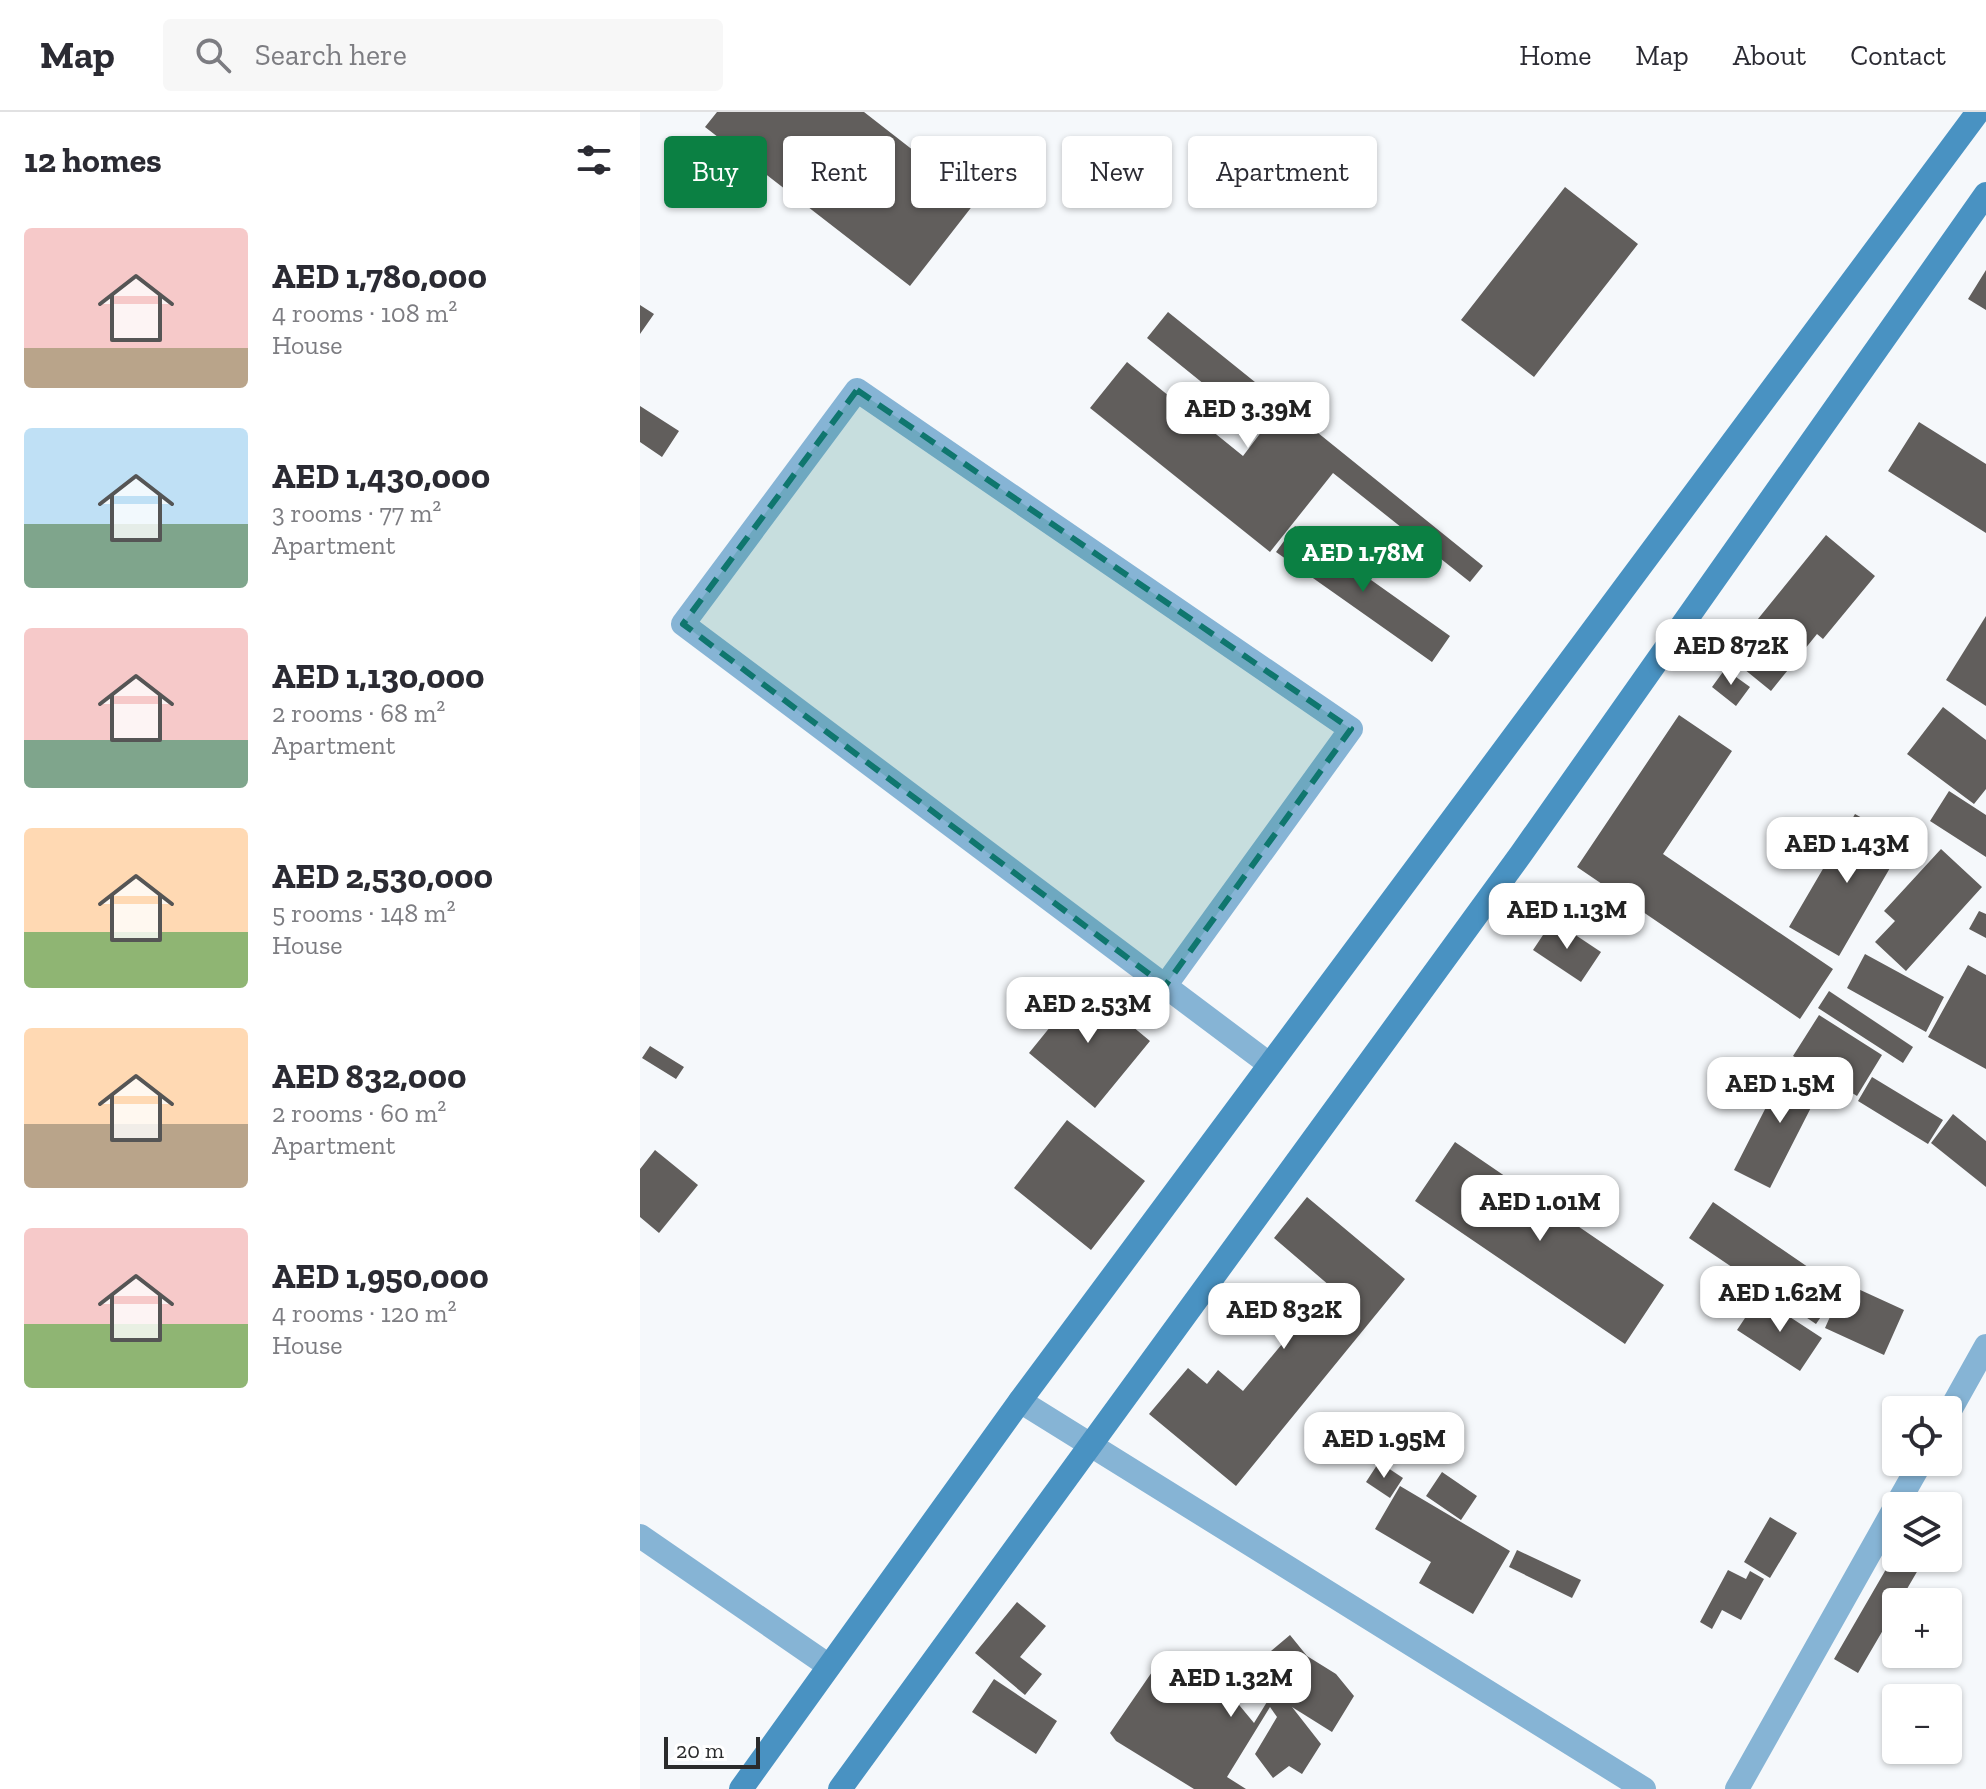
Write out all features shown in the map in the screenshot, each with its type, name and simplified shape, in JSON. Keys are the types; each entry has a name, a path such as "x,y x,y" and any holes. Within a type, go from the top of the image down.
{"street":[{"path":"741,1789 1020,1401 1978,112"},
{"path":"840,1789 1521,854 1986,194"},
{"path":"1165,986 1351,729 857,390 683,624 1165,986 1269,1064"},
{"path":"1958,1396 1986,1346"},
{"path":"1020,1401 1644,1789"},
{"path":"1737,1789 1882,1531"},
{"path":"640,1536 829,1666"}],"highlighted area":[{"path":"857,390 1351,729 1165,986 683,624"}],"building":[{"path":"717,112 864,112 895,136 783,136 783,187 767,175 767,136 717,136 705,127"},
{"path":"895,136 911,149 911,208 971,208 910,286 809,208 895,208"},
{"path":"1565,187 1638,244 1534,377 1461,320"},
{"path":"1986,270 1986,310 1968,299"},
{"path":"640,305 654,314 640,334"},
{"path":"1168,312 1483,566 1470,582 1333,473 1270,552 1090,408 1127,362 1243,456 1262,431 1147,338"},
{"path":"640,406 679,431 662,457 640,442"},
{"path":"1919,422 1986,464 1986,533 1888,471"},
{"path":"1295,526 1450,636 1432,662 1276,552"},
{"path":"1826,535 1875,576 1823,639 1817,634 1771,691 1728,656"},
{"path":"1986,616 1986,706 1946,680"},
{"path":"1725,669 1750,687 1736,706 1712,687"},
{"path":"1943,707 1986,740 1986,789 1974,804 1907,754"},
{"path":"1679,715 1732,751 1663,854 1833,969 1800,1019 1577,867"},
{"path":"1949,791 1986,815 1986,857 1930,821"},
{"path":"1855,814 1905,842 1839,956 1789,927"},
{"path":"1941,849 1982,887 1906,971 1875,942 1895,921 1884,911"},
{"path":"1979,911 1986,914 1986,938 1969,929"},
{"path":"1553,920 1601,952 1581,982 1533,950"},
{"path":"1865,954 1944,997 1926,1032 1847,988"},
{"path":"1968,965 1986,975 1986,1069 1928,1037"},
{"path":"1068,981 1098,1006 1102,1001 1150,1041 1095,1108 1029,1053 1059,1016 1046,1006"},
{"path":"1829,991 1913,1047 1903,1063 1818,1008"},
{"path":"1819,1015 1882,1055 1857,1096 1793,1056"},
{"path":"650,1046 684,1067 676,1079 642,1058"},
{"path":"1789,1062 1825,1080 1770,1188 1734,1170"},
{"path":"1872,1077 1943,1120 1928,1144 1858,1101"},
{"path":"1953,1114 1986,1141 1986,1187 1931,1143"},
{"path":"1067,1120 1145,1181 1091,1250 1014,1188"},
{"path":"1455,1142 1664,1285 1625,1344 1415,1201"},
{"path":"655,1150 698,1185 659,1233 640,1217 640,1169"},
{"path":"1307,1197 1405,1279 1236,1486 1149,1414 1188,1368 1207,1384 1218,1370 1243,1391 1330,1286 1274,1238"},
{"path":"1713,1202 1840,1289 1816,1324 1689,1238"},
{"path":"1845,1283 1904,1310 1884,1355 1825,1328"},
{"path":"1759,1297 1822,1338 1800,1371 1737,1330"},
{"path":"1379,1462 1403,1478 1390,1498 1366,1482"},
{"path":"1442,1472 1477,1496 1461,1520 1426,1496"},
{"path":"1400,1486 1510,1551 1473,1614 1419,1583 1431,1562 1375,1529"},
{"path":"1770,1517 1797,1533 1770,1578 1744,1562"},
{"path":"1517,1550 1581,1580 1572,1598 1509,1567"},
{"path":"1728,1570 1746,1579 1750,1571 1764,1579 1741,1620 1722,1610 1712,1629 1700,1622"},
{"path":"1884,1572 1917,1572 1908,1588 1882,1588 1882,1632 1858,1673 1834,1659"},
{"path":"1017,1602 1046,1626 1020,1657 1042,1674 1025,1695 975,1653"},
{"path":"1290,1635 1307,1656 1336,1674 1354,1696 1332,1732 1292,1707 1321,1744 1302,1774 1289,1766 1273,1778 1255,1754 1277,1717 1270,1707 1227,1777 1246,1789 1194,1789 1116,1741 1110,1733 1163,1656 1235,1700 1254,1723 1273,1692 1253,1680 1271,1651"},
{"path":"994,1679 1057,1721 1036,1754 972,1712"}]}
